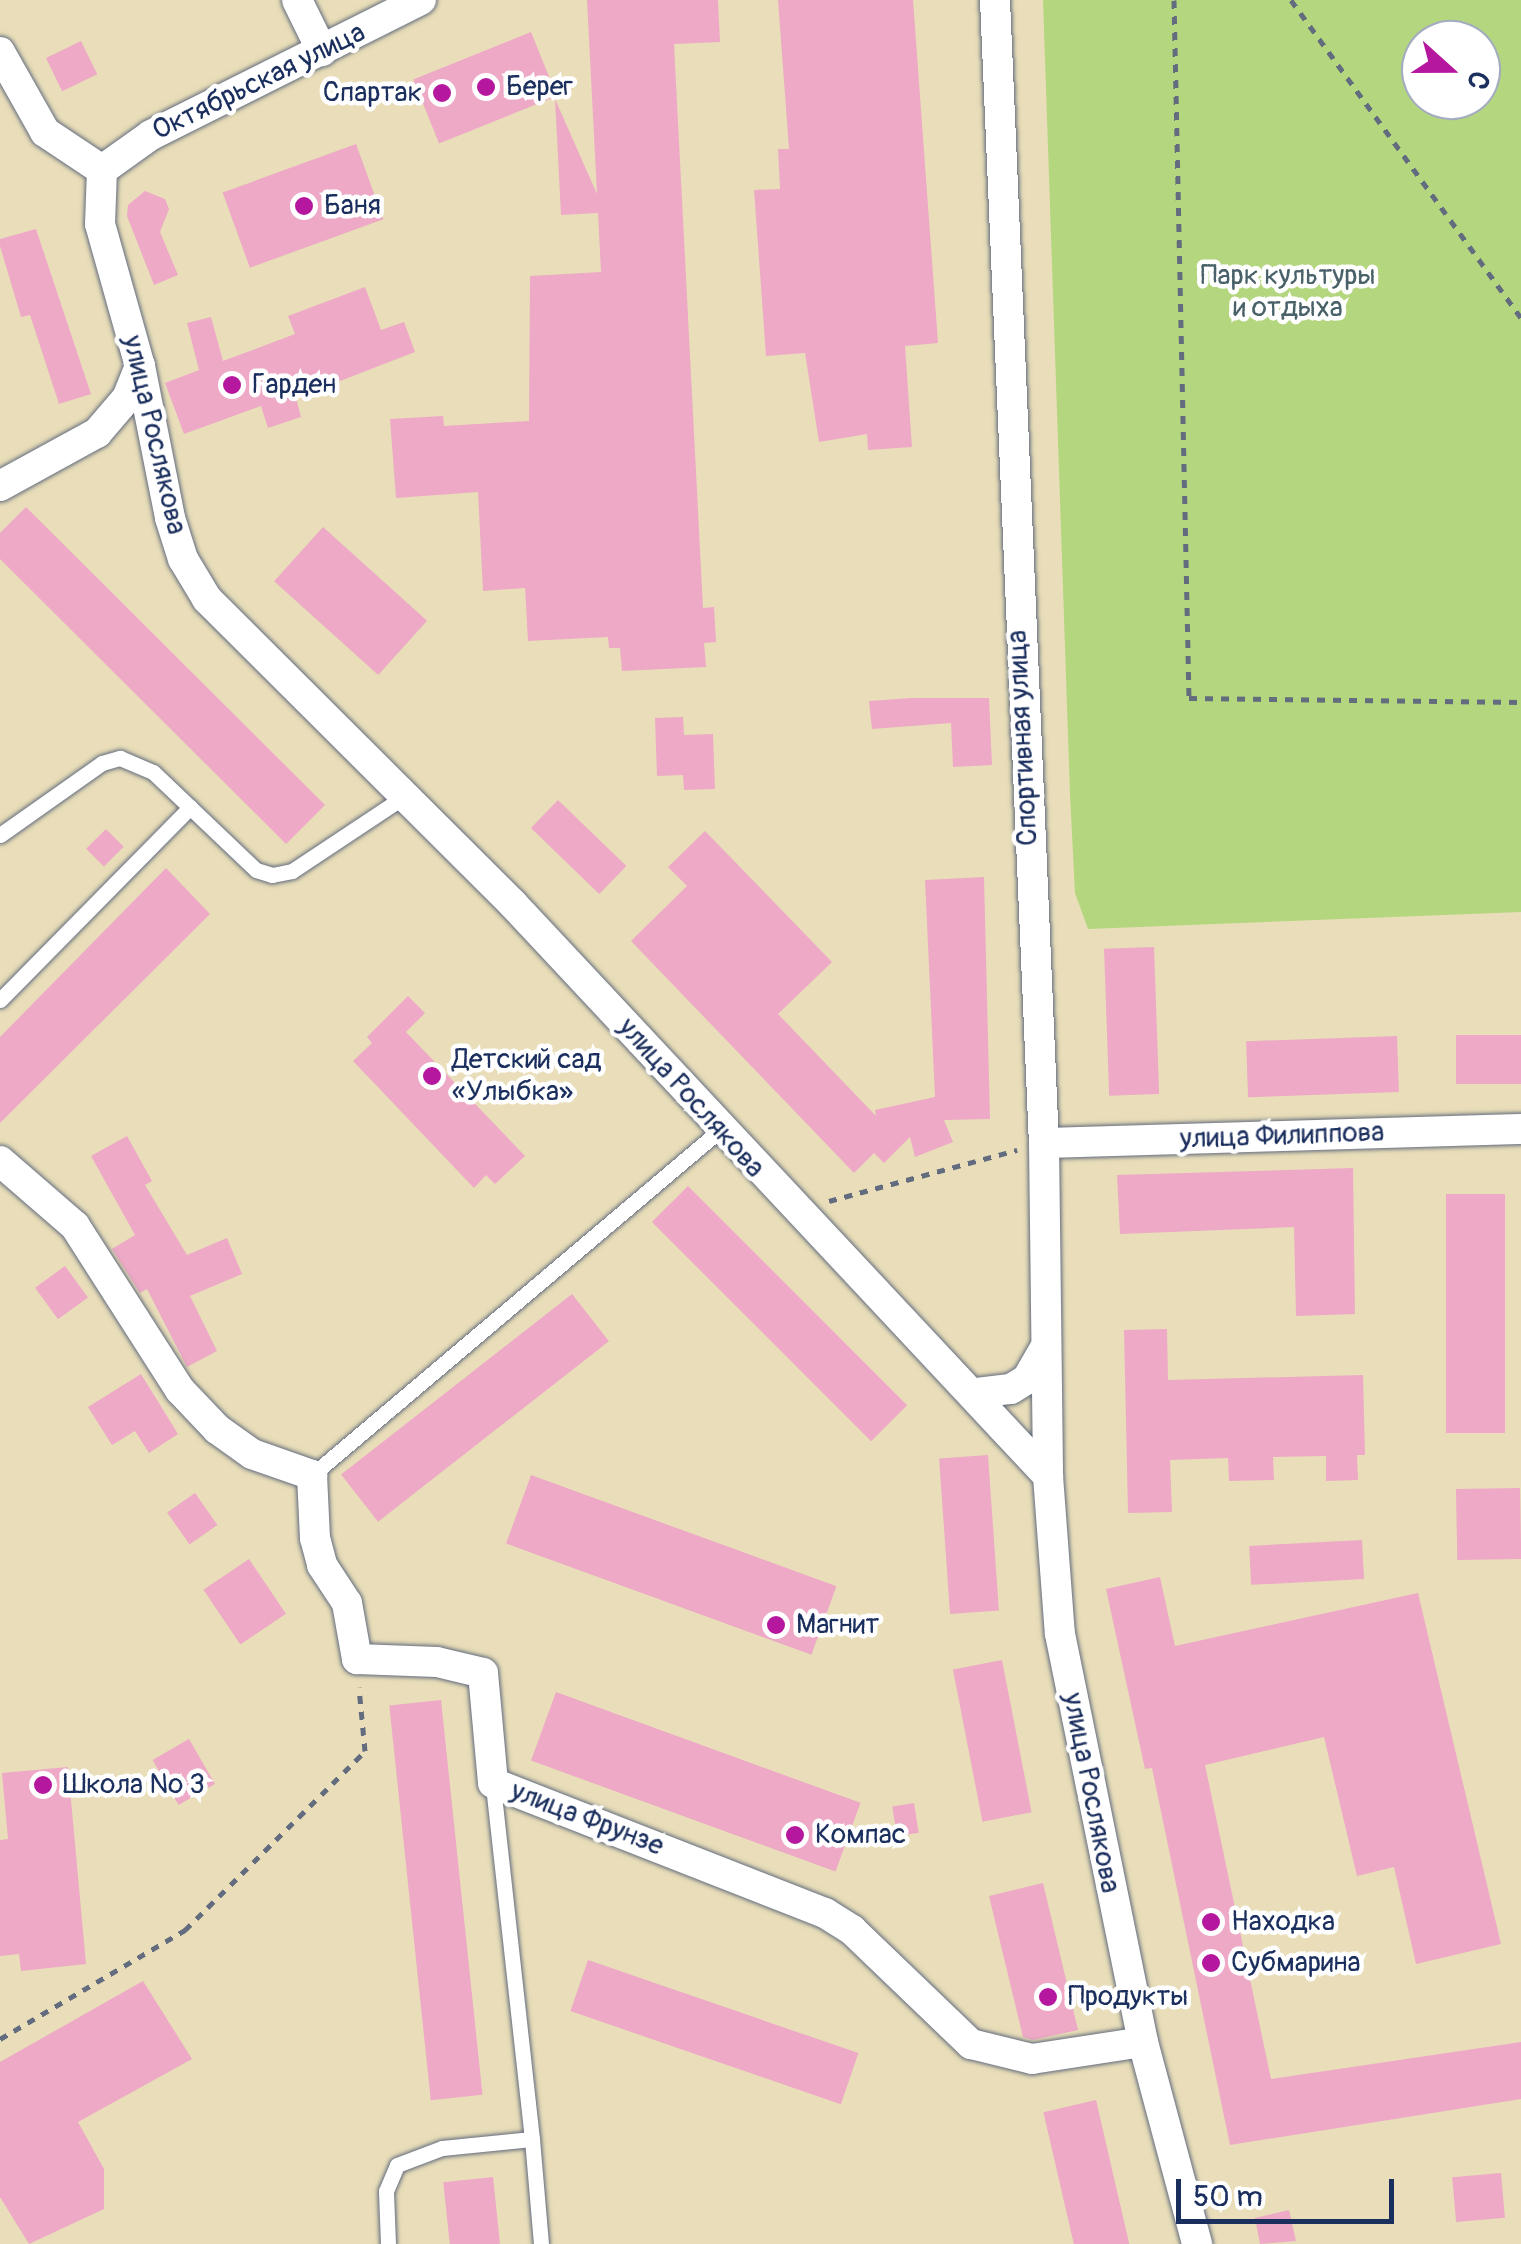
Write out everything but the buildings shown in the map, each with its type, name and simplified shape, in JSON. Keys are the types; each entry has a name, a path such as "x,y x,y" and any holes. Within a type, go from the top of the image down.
{"street":[{"path":"297,0 322,51"},
{"name":"Октябрьская улица","path":"102,170 151,135 420,0"},
{"name":"Спортивная улица","path":"995,0 1044,1143 1048,1476"},
{"path":"0,52 45,132 102,170"},
{"name":"улица Рослякова","path":"102,170 100,224 140,366 182,558 206,599 404,796 796,1210 977,1393 1048,1476 1060,1634 1078,1744 1143,2042 1197,2244"},
{"path":"0,486 98,433 127,398 140,366"},
{"path":"98,433 127,434 155,446"},
{"name":"улица Филиппова","path":"1044,1143 1521,1130"},
{"path":"0,1161 76,1226 180,1390 217,1429 252,1454 312,1475 315,1538 322,1566 347,1603 357,1659"},
{"path":"977,1393 1010,1389 1026,1378 1044,1350"},
{"name":"улица Фрунзе","path":"357,1659 437,1662 483,1673 493,1783 824,1913 852,1930 971,2044 1032,2059 1143,2042"}],"lane":[{"path":"0,835 102,763 120,758 153,772 256,870 272,875 292,871 404,796"},
{"path":"0,1000 190,807"},
{"path":"312,1475 720,1130"},
{"path":"493,1783 541,2244"},
{"path":"388,2244 386,2191 397,2165 442,2148 532,2140"}],"path":[{"path":"1174,0 1189,698 1521,702"},
{"path":"1291,0 1521,318"},
{"path":"796,1210 1044,1143"},
{"path":"0,2039 186,1930 364,1750 357,1659"}],"green space":[{"name":"Парк культуры и отдыха","path":"1043,0 1521,0 1521,912 1088,929 1075,893"}],"place":[{"name":"Берег","path":"486,87"},
{"name":"Спартак","path":"442,93"},
{"name":"Баня","path":"304,206"},
{"name":"Гарден","path":"232,385"},
{"name":"Детский сад «Улыбка»","path":"432,1076"},
{"name":"Магнит","path":"776,1625"},
{"name":"Школа № 3","path":"43,1785"},
{"name":"Компас","path":"795,1835"},
{"name":"Находка","path":"1211,1922"},
{"name":"Субмарина","path":"1211,1963"},
{"name":"Продукты","path":"1048,1997"}]}
